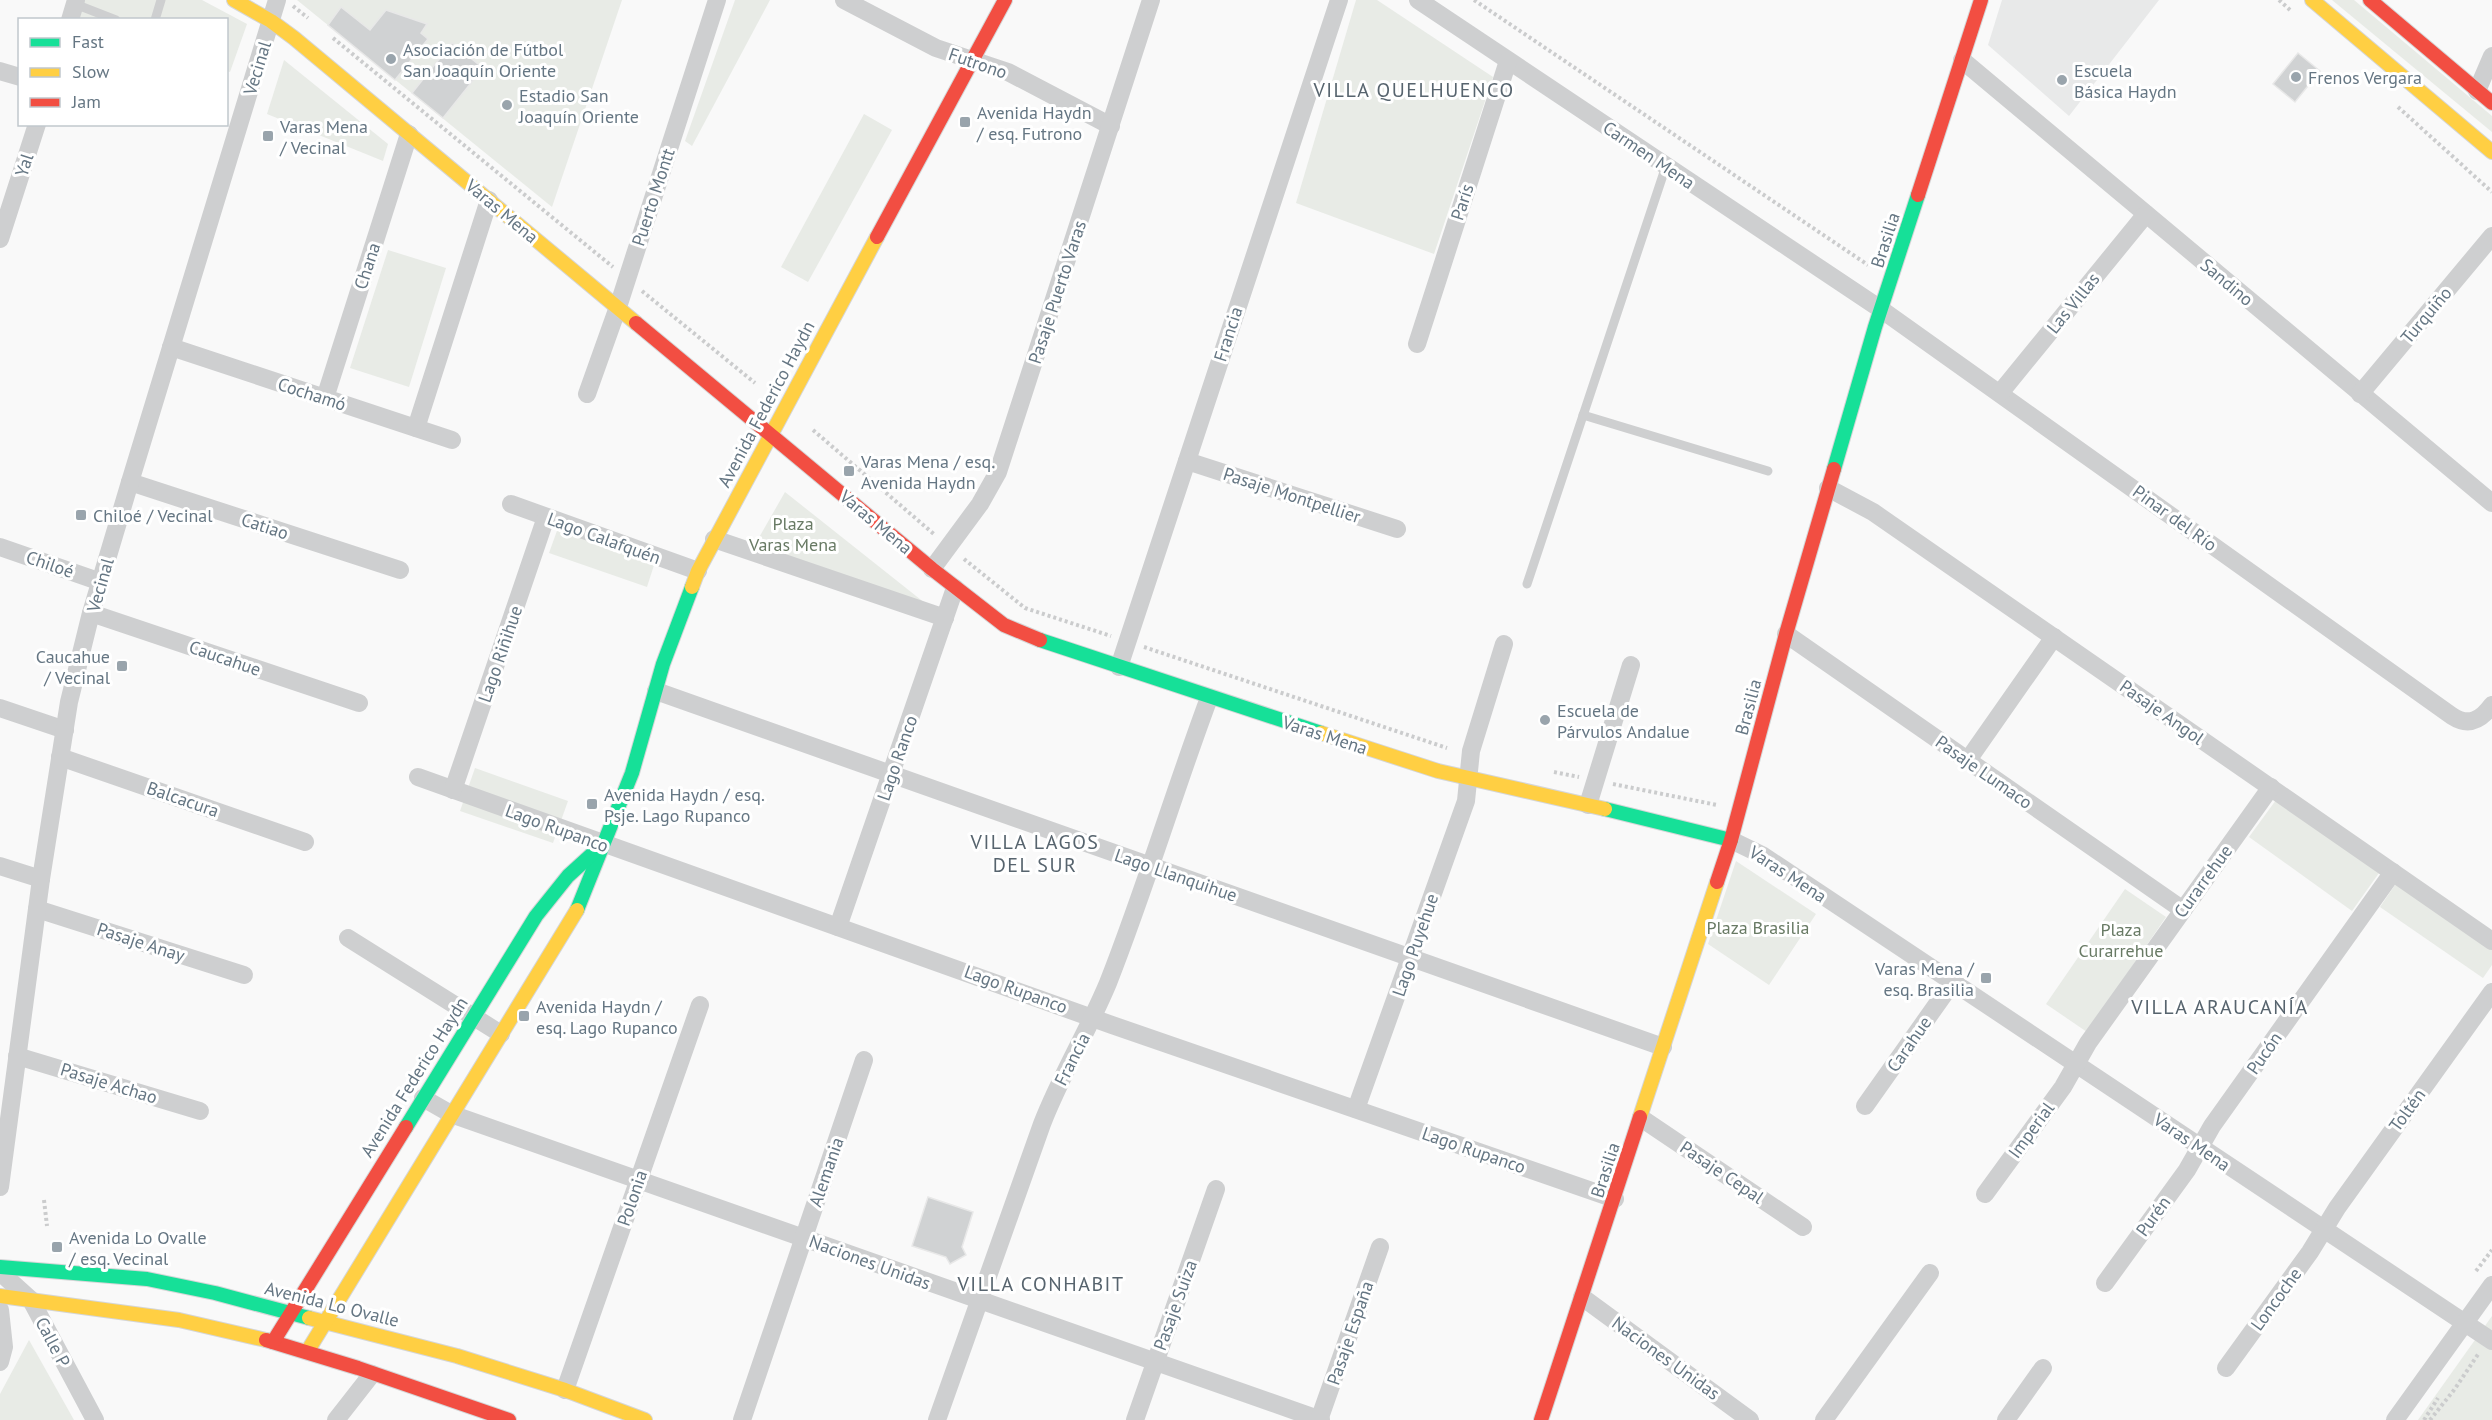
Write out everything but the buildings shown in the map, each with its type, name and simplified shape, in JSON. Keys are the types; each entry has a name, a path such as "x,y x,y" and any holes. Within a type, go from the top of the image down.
{"street":[{"name":"Varas Mena","path":"234,0 271,21 410,134 990,616 1023,634 1119,668 1403,761 1468,779 1709,833 1731,840 1762,855 2490,1340"},
{"name":"Puerto Montt","path":"587,394 618,307 717,0"},
{"name":"Futrono","path":"844,0 936,48 1008,72 1111,126"},
{"name":"Avenida Federico Haydn","path":"273,1342 291,1312 377,1203 452,1114 577,910 632,773 671,637 698,571 1005,0"},
{"name":"Pasaje Puerto Varas","path":"932,569 980,504 998,472 1151,0"},
{"name":"Francia","path":"1119,668 1339,0"},
{"name":"Carmen Mena","path":"1418,0 1882,310"},
{"name":"Brasilia","path":"1541,1420 1731,840 1828,488 1981,0"},
{"path":"2312,0 2492,152"},
{"path":"2370,0 2492,103"},
{"name":"Vecinal","path":"0,1187 41,879 69,702 91,613 171,347 271,21 283,1"},
{"path":"2477,91 2492,56"},
{"name":"Sandino","path":"1962,60 2492,503"},
{"name":"París","path":"1416,344 1508,61"},
{"path":"0,71 18,76"},
{"name":"Yal","path":"0,237 36,126"},
{"name":"Chana","path":"325,398 410,134"},
{"path":"416,428 489,200"},
{"name":"Las Villas","path":"2000,393 2146,214"},
{"name":"Turquiño","path":"2360,393 2492,236"},
{"name":"Pinar del Río","path":"1882,310 2452,716 2469,722 2482,717 2492,705"},
{"name":"Cochamó","path":"171,347 452,440"},
{"name":"Pasaje Montpellier","path":"1187,461 1397,529"},
{"name":"Catiao","path":"130,482 400,570"},
{"name":"Pasaje Angol","path":"1828,488 1873,512 2492,941"},
{"name":"Lago Calafquén","path":"511,504 698,571"},
{"name":"Lago Riñihue","path":"453,790 546,517"},
{"path":"714,539 945,618"},
{"name":"Chiloé","path":"0,547 101,582"},
{"name":"Lago Ranco","path":"838,927 955,588"},
{"name":"Caucahue","path":"91,613 359,703"},
{"name":"Pasaje Lumaco","path":"1786,634 2183,910"},
{"path":"1968,760 2054,637"},
{"name":"Lago Puyehue","path":"1356,1109 1466,801 1471,756 1503,644"},
{"path":"1588,806 1632,664"},
{"name":"Lago Llanquihue","path":"656,691 1663,1047"},
{"name":"Francia","path":"937,1420 1049,1106 1108,982 1209,698"},
{"path":"0,708 65,730"},
{"name":"Balcacura","path":"60,757 305,842"},
{"name":"Lago Rupanco","path":"418,777 1093,1017 1615,1199"},
{"name":"Curarrehue","path":"2076,1065 2088,1043 2271,787"},
{"name":"Avenida Federico Haydn","path":"307,1352 325,1321 423,1098 551,895 603,844"},
{"path":"0,866 41,879"},
{"name":"Pucón","path":"2200,1147 2393,872"},
{"name":"Pasaje Anay","path":"37,909 244,975"},
{"path":"348,938 501,1034"},
{"name":"Carahue","path":"1865,1106 1952,983"},
{"name":"Toltén","path":"2324,1230 2337,1208 2492,992"},
{"name":"Polonia","path":"565,1390 700,1005"},
{"name":"Pasaje Achao","path":"17,1056 200,1111"},
{"name":"Alemania","path":"742,1420 864,1060"},
{"name":"Imperial","path":"1985,1194 2063,1087 2076,1065"},
{"name":"Naciones Unidas","path":"423,1098 452,1114 1320,1420"},
{"name":"Pasaje Cepal","path":"1641,1118 1803,1227"},
{"name":"Purén","path":"2105,1283 2187,1170 2200,1147"},
{"name":"Pasaje Suiza","path":"1134,1420 1216,1189"},
{"name":"Loncoche","path":"2226,1368 2324,1230"},
{"name":"Pasaje España","path":"1320,1420 1380,1247"},
{"name":"Avenida Lo Ovalle","path":"0,1267 147,1279 180,1285 457,1356 565,1390 645,1420"},
{"name":"Calle P","path":"0,1272 31,1300 94,1420"},
{"path":"1824,1420 1930,1273"},
{"path":"2395,1420 2492,1284"},
{"path":"0,1296 156,1317 203,1325 273,1342 509,1420"},
{"name":"Naciones Unidas","path":"1582,1297 1750,1420"},
{"path":"0,1310 4,1347 0,1362"},
{"path":"2006,1420 2043,1368"},
{"path":"336,1420 372,1374"}],"lane":[{"path":"155,18 161,0"},
{"path":"74,8 109,18"},
{"path":"1527,584 1666,166"},
{"path":"1583,415 1768,471"}],"path":[{"path":"1474,0 1868,265"},
{"path":"283,1 317,25"},
{"path":"326,32 755,383"},
{"path":"813,430 949,547 1025,608 1471,756"},
{"path":"1551,771 1718,805"},
{"path":"44,1200 47,1226"},
{"path":"2475,1274 2492,1250"},
{"path":"2430,1420 2490,1340"}],"shaded area":[{"name":"Escuela Básica Haydn","path":"2002,0 2159,0 2069,116 1988,45"}],"green space":[{"path":"71,0 202,0 247,24 230,72 228,71 228,18 76,18 67,14"},
{"name":"Estadio San Joaquín Oriente","path":"297,0 622,0 552,207"},
{"path":"735,0 770,0 692,146 685,141"},
{"path":"1356,0 1377,0 1493,77 1434,254 1296,203"},
{"path":"2332,0 2354,0 2492,116 2492,132"},
{"path":"284,60 388,144 383,161 267,114"},
{"path":"864,114 892,130 808,282 781,267"},
{"path":"388,250 446,268 409,387 350,368"},
{"name":"Plaza Varas Mena","path":"785,492 935,611 753,548"},
{"path":"558,528 655,562 647,587 549,553"},
{"path":"475,768 568,801 553,843 460,811"},
{"path":"2276,800 2379,873 2352,911 2249,837"},
{"name":"Plaza Brasilia","path":"1736,861 1816,914 1769,985 1708,944"},
{"path":"2397,882 2492,949 2492,965 2483,978 2380,907"},
{"name":"Plaza Curarrehue","path":"2125,889 2166,917 2087,1032 2046,1004"},
{"path":"2492,1316 2492,1420 2418,1420"},
{"path":"29,1340 74,1420 0,1420 0,1394"}],"traffic: fast":[{"path":"1834,469 1875,327 1918,195"},
{"path":"577,910 632,773 663,664 692,587"},
{"path":"1040,640 1321,733"},
{"path":"1605,809 1731,840"},
{"path":"406,1127 536,916 568,876 601,846"},
{"path":"0,1267 147,1279 215,1293 309,1318"}],"traffic: slow":[{"path":"234,0 271,21 294,38 636,323"},
{"path":"2312,0 2492,152"},
{"path":"692,587 698,571 877,237"},
{"path":"1321,733 1438,771 1605,809"},
{"path":"1640,1117 1717,882"},
{"path":"307,1352 577,910"},
{"path":"0,1296 179,1320 266,1340"},
{"path":"309,1318 457,1356 565,1390 645,1420"}],"traffic: jam":[{"path":"877,237 1005,0"},
{"path":"1918,195 1981,0"},
{"path":"2370,0 2492,103"},
{"path":"636,323 932,569 1004,625 1040,640"},
{"path":"1717,882 1731,840 1786,634 1834,469"},
{"path":"1541,1420 1640,1117"},
{"path":"273,1342 406,1127"},
{"path":"266,1340 358,1368 509,1420"}],"place":[{"name":"Asociación de Fútbol San Joaquín Oriente","path":"391,59"},
{"name":"Frenos Vergara","path":"2296,77"},
{"name":"Escuela Básica Haydn","path":"2062,80"},
{"name":"Estadio San Joaquín Oriente","path":"507,105"},
{"name":"Avenida Haydn / esq. Futrono","path":"965,122"},
{"name":"Varas Mena / Vecinal","path":"268,136"},
{"name":"Varas Mena / esq. Avenida Haydn","path":"849,471"},
{"name":"Chiloé / Vecinal","path":"81,515"},
{"name":"Caucahue / Vecinal","path":"122,666"},
{"name":"Escuela de Párvulos Andalue","path":"1545,720"},
{"name":"Avenida Haydn / esq. Psje. Lago Rupanco","path":"592,804"},
{"name":"Varas Mena / esq. Brasilia","path":"1986,978"},
{"name":"Avenida Haydn / esq. Lago Rupanco","path":"524,1016"},
{"name":"Avenida Lo Ovalle / esq. Vecinal","path":"57,1247"}],"district":[{"name":"VILLA QUELHUENCO","path":"1414,90"},
{"name":"VILLA LAGOS DEL SUR","path":"1035,854"},
{"name":"VILLA ARAUCANÍA","path":"2220,1007"},
{"name":"VILLA CONHABIT","path":"1041,1284"}]}
